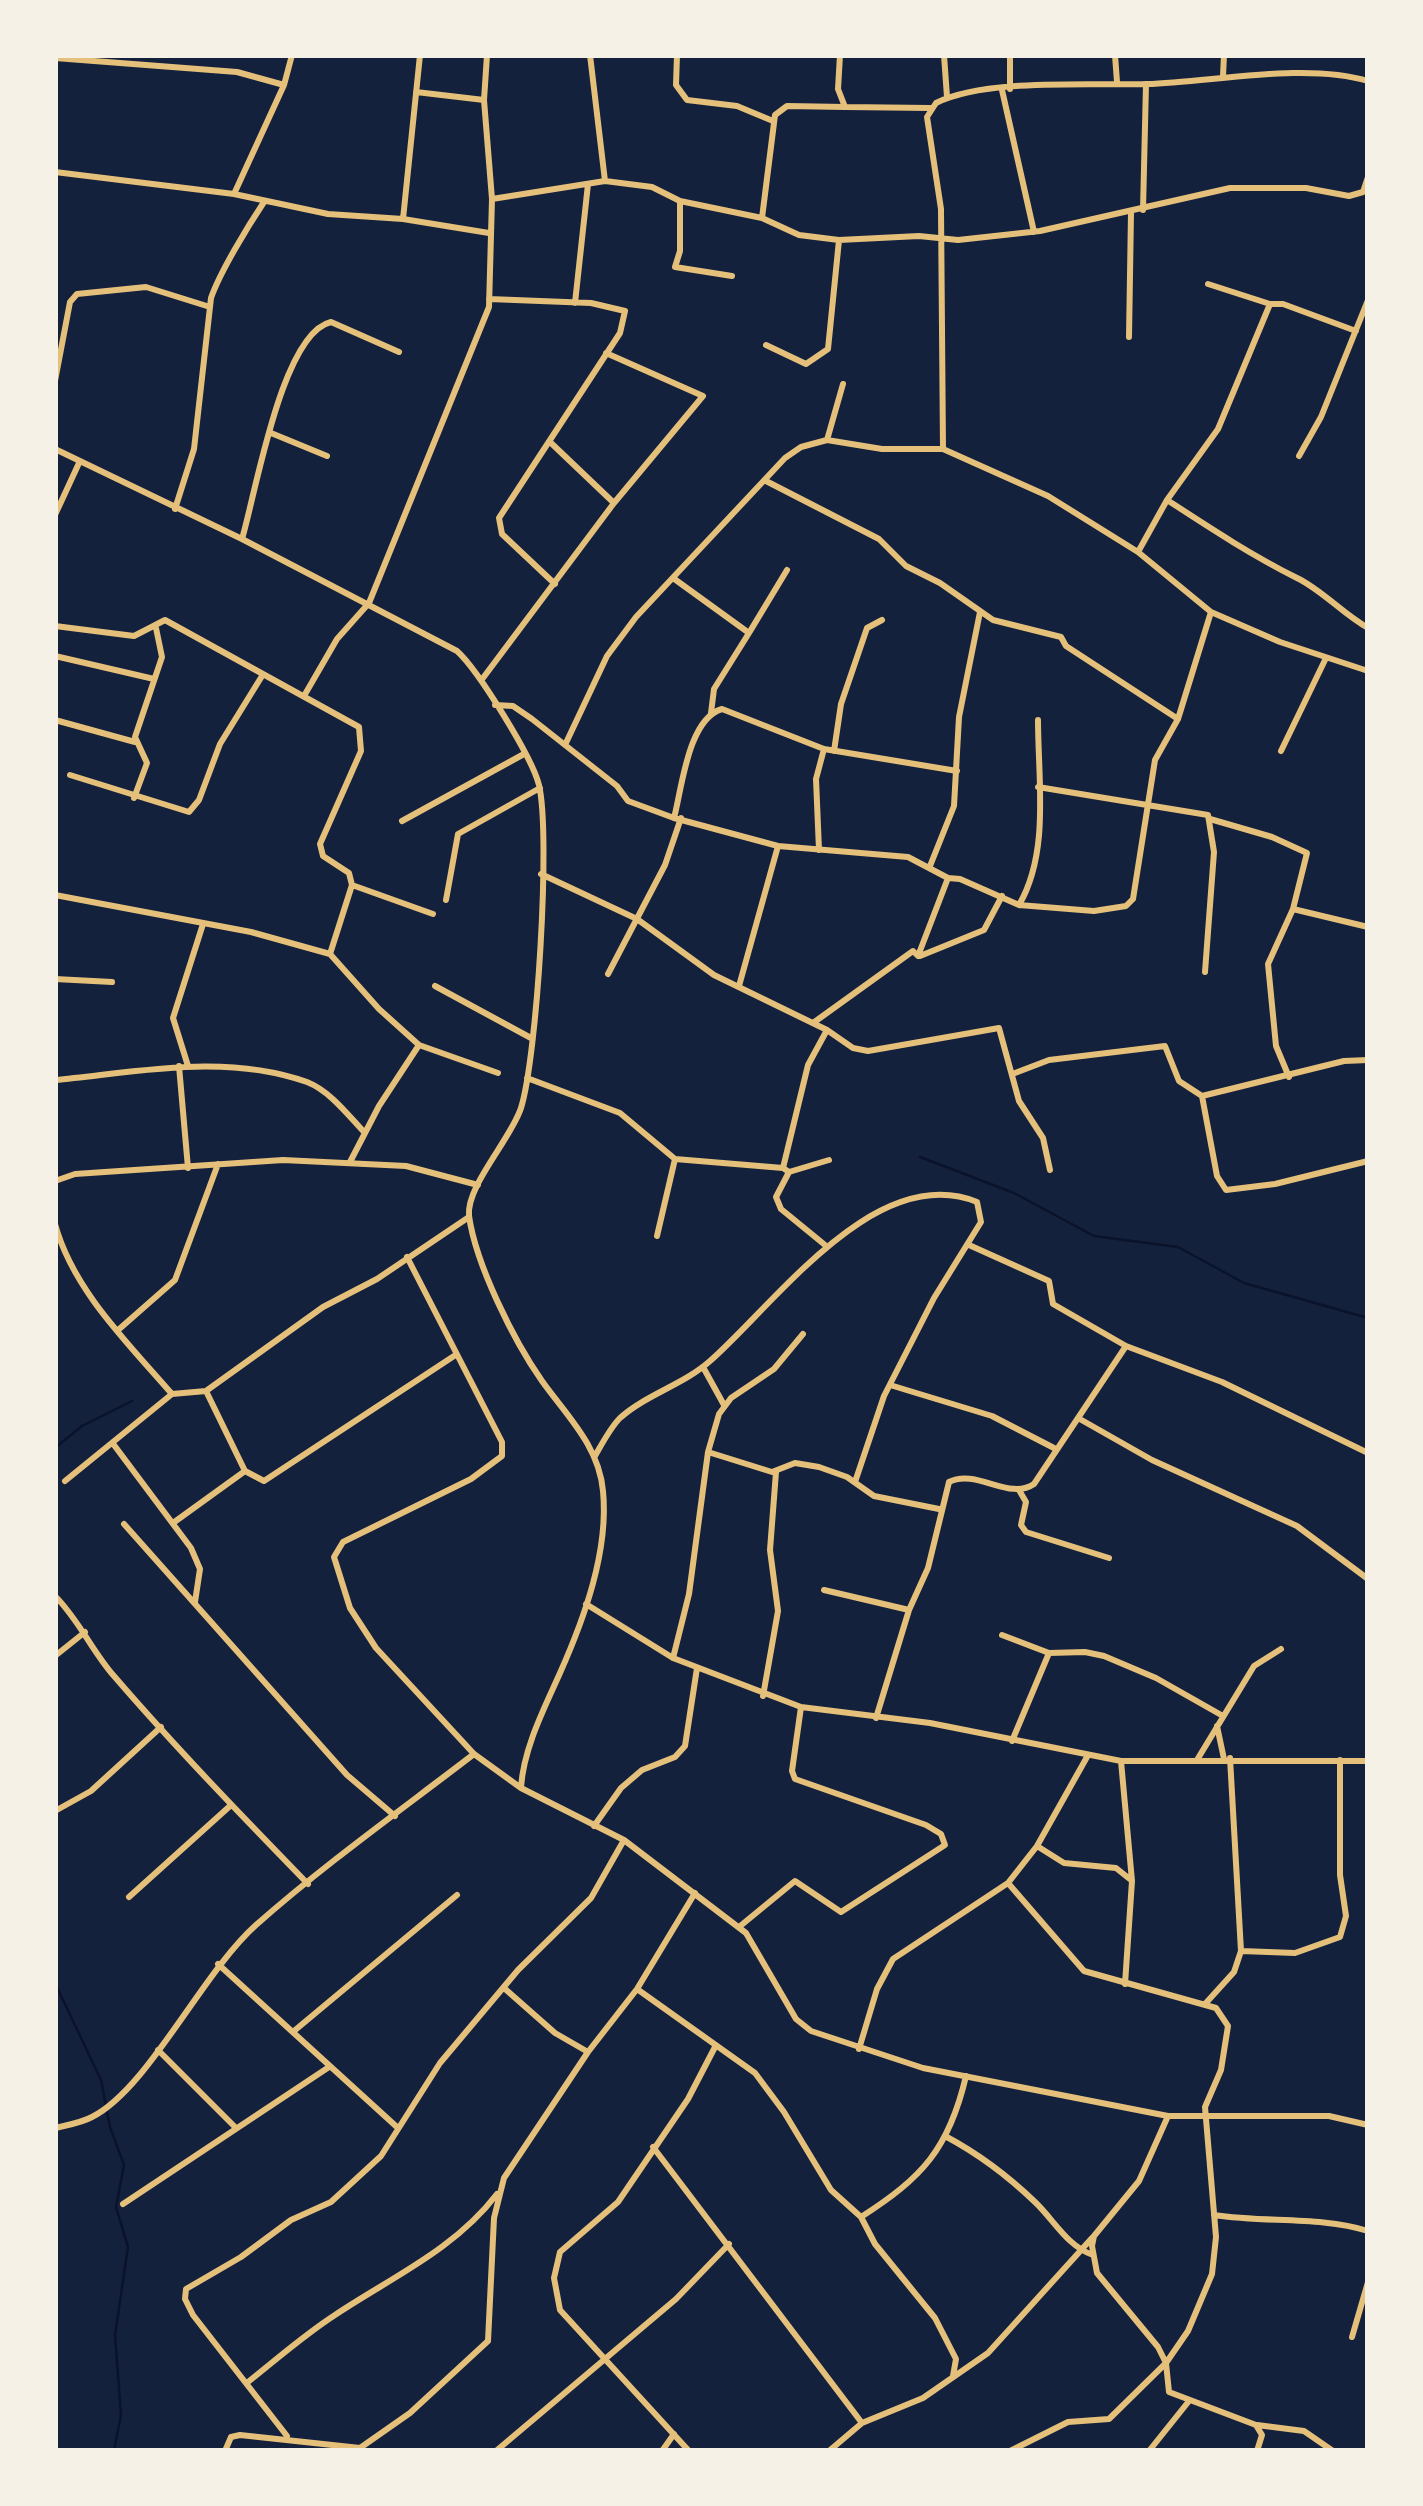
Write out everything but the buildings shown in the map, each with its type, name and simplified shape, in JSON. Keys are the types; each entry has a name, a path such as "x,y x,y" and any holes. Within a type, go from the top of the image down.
{"street":[{"path":"234,194 284,86 292,55"},
{"path":"403,219 420,55"},
{"path":"304,696 337,639 369,603 488,299 492,199 484,100 486,55"},
{"path":"590,55 605,181"},
{"path":"677,55 676,85 687,100 737,106 773,121"},
{"path":"840,55 838,89 845,107"},
{"path":"944,55 947,97"},
{"path":"1010,55 1006,89 1034,232"},
{"path":"1116,55 1117,82"},
{"path":"1223,76 1224,55"},
{"path":"55,58 238,72 284,86"},
{"path":"762,218 773,121 787,106 930,108 947,97 1006,89 1117,82 1146,84 1223,76 1368,81"},
{"path":"1143,210 1146,84"},
{"path":"416,92 484,100"},
{"path":"930,108 927,117 942,238 943,449"},
{"path":"55,172 234,194 328,214 403,219 489,233"},
{"path":"492,199 605,181 652,186 680,201 762,218 798,234 839,240 942,238 1034,232 1258,186 1356,196 1363,192 1368,177"},
{"path":"575,303 588,184"},
{"path":"680,201 680,251 675,267 732,276"},
{"path":"176,508 194,450 210,307 218,278 238,251 264,202"},
{"path":"1129,337 1131,213"},
{"path":"766,346 806,364 828,349 839,240"},
{"path":"1208,284 1270,304 1283,304 1356,331"},
{"path":"55,381 70,302 77,294 146,287 210,307"},
{"path":"488,299 575,303 625,311 620,334 499,518 502,534 555,584"},
{"path":"1299,456 1321,416 1368,300"},
{"path":"1138,552 1168,500 1218,429 1270,304"},
{"path":"242,539 297,351 320,326 343,324 399,352"},
{"path":"482,678 614,503 703,396 606,352"},
{"path":"828,440 843,384"},
{"path":"271,433 327,456"},
{"path":"565,745 607,656 673,578 802,447 828,440 882,449 943,449 1048,496 1138,552 1211,612 1368,671"},
{"path":"550,442 614,503"},
{"path":"55,449 242,539 457,650 482,678 540,788 540,874 532,1038 526,1078 517,1118 478,1184 469,1216 520,1346 595,1456 604,1494 597,1564 586,1604 527,1754 522,1788"},
{"path":"55,516 79,463"},
{"path":"766,481 879,539 906,566 940,582 1006,626 1061,637 1066,646 1178,719"},
{"path":"1168,500 1276,571 1298,578 1338,611 1368,628"},
{"path":"608,974 664,865 700,729 711,713 714,689 786,570"},
{"path":"673,578 749,633"},
{"path":"930,866 954,806 959,717 980,612"},
{"path":"494,705 512,706 618,786 628,802 778,846 887,852 930,866 948,878 1019,905 1094,911 1131,904 1155,760 1178,719 1211,612"},
{"path":"55,626 134,636 165,620 361,731 361,751 320,844 323,856 349,873 352,885 330,954"},
{"path":"834,751 852,668 867,628 882,620"},
{"path":"135,742 162,657 156,628"},
{"path":"55,656 154,679"},
{"path":"1281,751 1326,658"},
{"path":"70,775 186,813 194,807 220,744 262,676"},
{"path":"711,713 732,711 824,749 958,771"},
{"path":"55,720 135,742 147,762 134,798"},
{"path":"1019,905 1030,887 1039,852 1038,720"},
{"path":"818,850 816,779 824,749"},
{"path":"402,821 524,754"},
{"path":"1038,787 1208,815 1214,852 1205,972"},
{"path":"446,900 458,834 540,788"},
{"path":"1210,819 1272,836 1307,853 1293,909 1268,964 1276,1046 1288,1077"},
{"path":"739,986 778,846"},
{"path":"1368,856 1368,875"},
{"path":"540,874 637,920 714,975 827,1030 853,1048 868,1051 994,1026 1004,1034 1024,1114 1043,1138 1050,1170"},
{"path":"918,956 948,878"},
{"path":"352,885 433,914"},
{"path":"55,896 203,924 330,954 379,1009 419,1045 498,1073"},
{"path":"918,956 984,930 1002,896"},
{"path":"1293,909 1368,927"},
{"path":"188,1168 183,1066 173,1018 203,924"},
{"path":"812,1023 913,951 918,956"},
{"path":"55,979 112,982"},
{"path":"435,986 532,1038"},
{"path":"825,1245 777,1205 808,1065 827,1030"},
{"path":"350,1162 364,1132 419,1045"},
{"path":"1015,1073 1049,1060 1165,1046 1180,1081 1202,1096 1217,1176 1226,1190 1275,1184 1368,1161"},
{"path":"1202,1096 1344,1061 1368,1060"},
{"path":"55,1080 183,1066 248,1068 308,1082 335,1102 364,1132"},
{"path":"526,1078 620,1113 675,1159 786,1170 829,1160"},
{"path":"657,1236 675,1159"},
{"path":"55,1181 75,1174 218,1164 350,1162 406,1166 478,1184"},
{"path":"117,1331 175,1280 218,1164"},
{"path":"595,1456 618,1420 703,1367 825,1245 861,1223 935,1193 968,1198 980,1206 980,1222 934,1298 890,1385 855,1482"},
{"path":"65,1482 172,1394 206,1391 324,1306 469,1216"},
{"path":"55,1224 62,1250 117,1331 172,1394"},
{"path":"969,1245 1049,1280 1054,1304 1126,1346 1222,1382 1368,1453"},
{"path":"407,1258 454,1356 502,1442 499,1461 344,1542 334,1558 350,1608 376,1648 474,1754 522,1788 624,1840 739,1927 758,1948 796,2019 824,2038 966,2076 1168,2116 1329,2116 1368,2124"},
{"path":"673,1658 690,1594 708,1452 724,1405 774,1368 803,1334"},
{"path":"876,1718 910,1610 928,1568 949,1482 956,1478 1019,1490 1034,1484 1054,1448 1126,1346"},
{"path":"206,1391 245,1471 256,1481 272,1478 454,1356"},
{"path":"703,1367 724,1405"},
{"path":"890,1385 992,1416 1054,1448"},
{"path":"1078,1418 1152,1460 1297,1526 1368,1579"},
{"path":"114,1445 173,1523 200,1569 195,1602"},
{"path":"708,1452 776,1472 799,1463 855,1482 874,1496 940,1509"},
{"path":"173,1523 245,1471"},
{"path":"763,1696 778,1611 770,1550 776,1472"},
{"path":"1019,1490 1026,1502 1021,1525 1026,1532 1109,1558"},
{"path":"124,1524 347,1775 394,1816"},
{"path":"824,1590 910,1610"},
{"path":"55,1596 86,1632 110,1673 230,1806 308,1884"},
{"path":"586,1604 673,1658 801,1708 930,1723 1121,1761 1368,1761"},
{"path":"55,1656 86,1632"},
{"path":"1002,1635 1049,1654 1104,1656 1156,1678 1222,1716"},
{"path":"1197,1761 1254,1666 1281,1649"},
{"path":"1012,1741 1049,1654"},
{"path":"594,1826 620,1788 642,1770 675,1757 685,1746 697,1668"},
{"path":"739,1927 794,1881 841,1912 945,1844 940,1834 926,1826 796,1780 792,1771 801,1708"},
{"path":"1205,2004 1234,1972 1241,1951 1227,1758 1217,1725"},
{"path":"55,1812 91,1790 161,1727"},
{"path":"55,2128 92,2117 110,2104 158,2050 218,1964 256,1926 474,1754"},
{"path":"860,2050 878,1990 893,1960 1008,1883 1037,1846 1087,1757"},
{"path":"1241,1951 1294,1953 1340,1937 1346,1916 1340,1874 1340,1760"},
{"path":"1121,1761 1132,1881 1125,1984"},
{"path":"130,1898 230,1806"},
{"path":"287,2436 193,2315 185,2299 186,2289 241,2257 291,2220 331,2202 382,2156 432,2073 504,1988 591,1898 624,1840"},
{"path":"1037,1846 1064,1863 1116,1868 1132,1881"},
{"path":"1008,1883 1084,1971 1205,2004 1222,2012 1228,2026 1221,2070 1206,2103 1214,2215 1212,2274 1188,2331 1166,2364 1109,2420 1068,2422 1010,2451"},
{"path":"248,2382 317,2326 397,2279 464,2231 498,2193 588,2052 637,1988 694,1892"},
{"path":"294,2030 457,1895"},
{"path":"218,1964 398,2128"},
{"path":"504,1988 555,2033 588,2052"},
{"path":"637,1988 755,2074 784,2112 830,2190 860,2217 875,2244 935,2318 956,2359 954,2376"},
{"path":"689,2451 556,2303 556,2260 618,2202 688,2099 715,2047"},
{"path":"158,2050 236,2128"},
{"path":"123,2204 191,2163 236,2128 329,2067"},
{"path":"860,2217 908,2186 934,2158 966,2076"},
{"path":"829,2451 862,2423 923,2398 972,2366 997,2344 1138,2181 1168,2116"},
{"path":"945,2136 966,2147 1036,2202 1079,2250 1092,2255"},
{"path":"653,2148 862,2423"},
{"path":"224,2451 231,2437 240,2434 287,2436 360,2449 410,2414 488,2340 498,2193"},
{"path":"1214,2215 1279,2223 1341,2224 1368,2231"},
{"path":"1094,2236 1092,2255 1097,2274 1144,2328 1166,2364 1169,2392 1256,2425 1304,2432 1333,2451"},
{"path":"496,2451 676,2299 729,2244"},
{"path":"1352,2337 1368,2282"},
{"path":"956,2359 972,2366"},
{"path":"1148,2451 1189,2401"},
{"path":"1256,2425 1262,2435 1257,2451"},
{"path":"662,2451 674,2434"}],"waterway":[{"path":"920,1157 1014,1193 1094,1236 1178,1247 1244,1283 1368,1318"},
{"path":"55,1448 82,1426 132,1401"},
{"path":"55,1983 101,2080 110,2127 124,2165 116,2207 128,2247 115,2335 121,2415 114,2451"}]}
